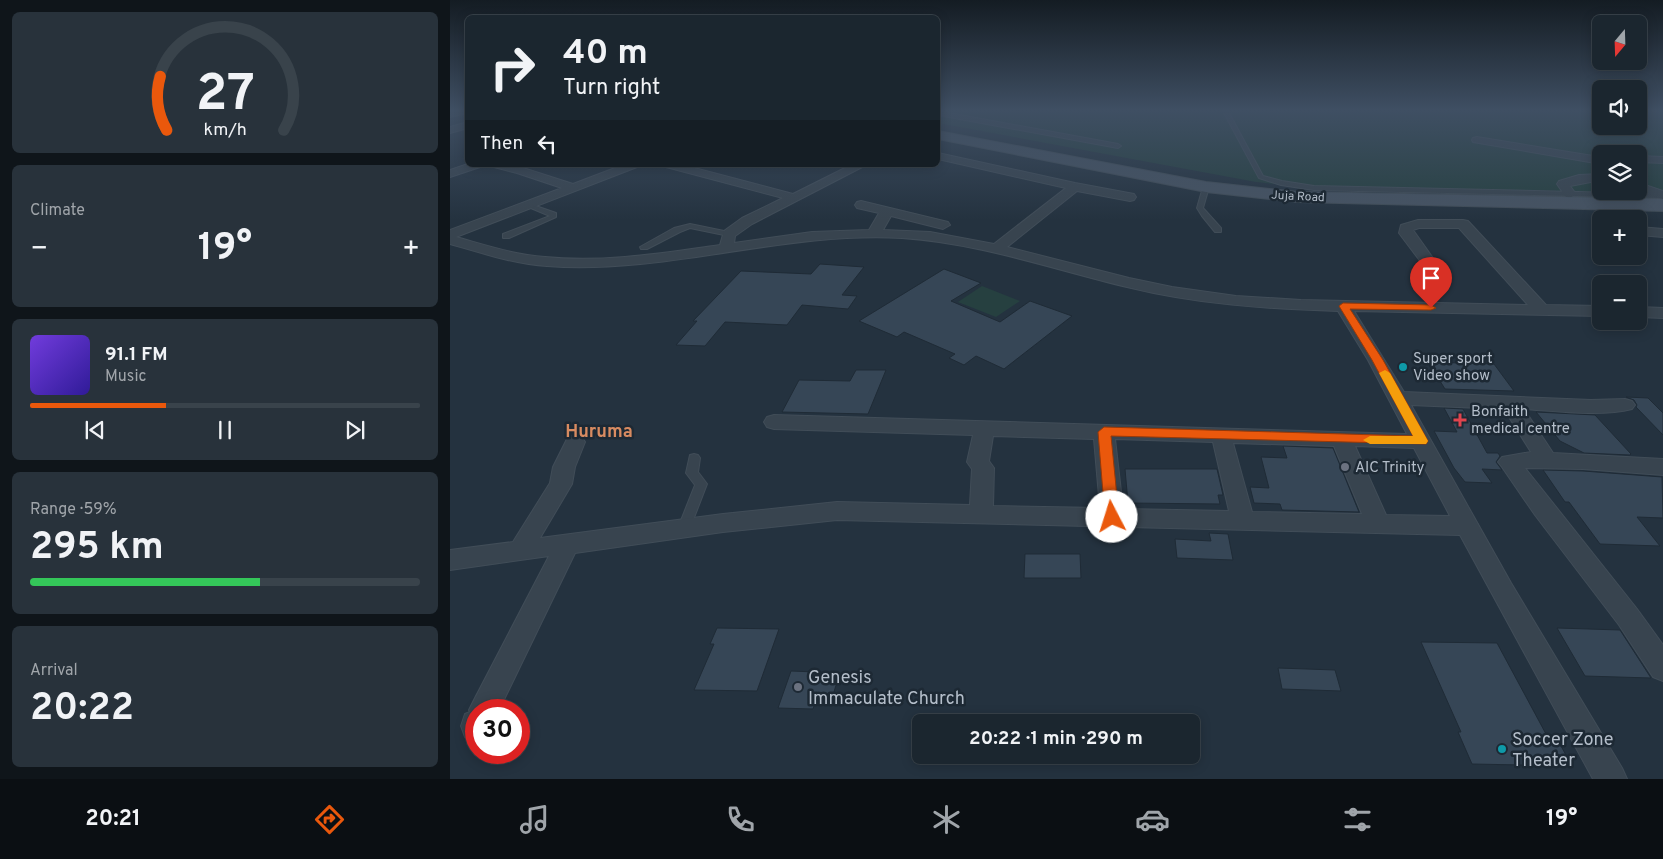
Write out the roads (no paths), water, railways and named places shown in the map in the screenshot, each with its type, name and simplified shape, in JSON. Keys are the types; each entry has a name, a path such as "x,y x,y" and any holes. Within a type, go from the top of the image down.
{"main road":[{"name":"Juja Road","path":"1002,147 1240,192 1298,196 1663,205"}],"street":[{"path":"1522,147 1592,159"},
{"path":"940,156 1130,198"},
{"path":"1647,159 1663,160"},
{"path":"450,166 465,161"},
{"path":"450,174 470,167"},
{"path":"507,167 573,188"},
{"path":"450,235 628,167"},
{"path":"678,167 795,198"},
{"path":"728,241 747,221 856,167"},
{"path":"1570,194 1563,184 1579,179 1592,178"},
{"path":"997,248 1075,187"},
{"path":"1647,190 1663,196"},
{"path":"861,205 943,226"},
{"path":"874,233 887,212"},
{"path":"1435,271 1406,233 1406,228 1418,224 1463,224 1541,310"},
{"path":"1647,231 1663,232"},
{"path":"450,240 528,259 572,263 638,258 728,241 874,233 902,234 997,248 1129,283 1194,297 1252,303 1592,311"},
{"path":"1343,306 1378,360 1466,526 1611,779"},
{"path":"1647,312 1663,313"},
{"path":"1398,398 1591,406 1625,405"},
{"path":"1510,403 1547,460"},
{"path":"774,422 1422,441"},
{"path":"981,514 983,468 978,462 984,429"},
{"path":"1104,432 1112,517"},
{"path":"1220,435 1242,519"},
{"path":"1342,440 1378,524"},
{"path":"520,550 561,484 564,467 575,442"},
{"path":"1663,467 1547,460 1515,460 1509,462 1628,617 1663,668"},
{"path":"450,560 684,528 837,511 1242,519 1466,526"},
{"path":"489,699 566,545"}],"lane":[{"path":"1245,147 1261,177 1281,183 1331,189 1663,196"},
{"path":"1206,187 1200,208 1218,230"},
{"path":"506,236 554,217 554,214 528,205"},
{"path":"644,247 677,230 690,226 728,241"},
{"path":"684,528 701,484 692,473 694,458"}],"place":[{"name":"Super sport Video show","path":"1403,367"},
{"name":"Bonfaith medical centre","path":"1460,420"},
{"name":"AIC Trinity","path":"1345,467"},
{"name":"Genesis Immaculate Church","path":"798,687"},
{"name":"Soccer Zone Theater","path":"1502,749"}],"district":[{"name":"Huruma","path":"599,431"}]}
